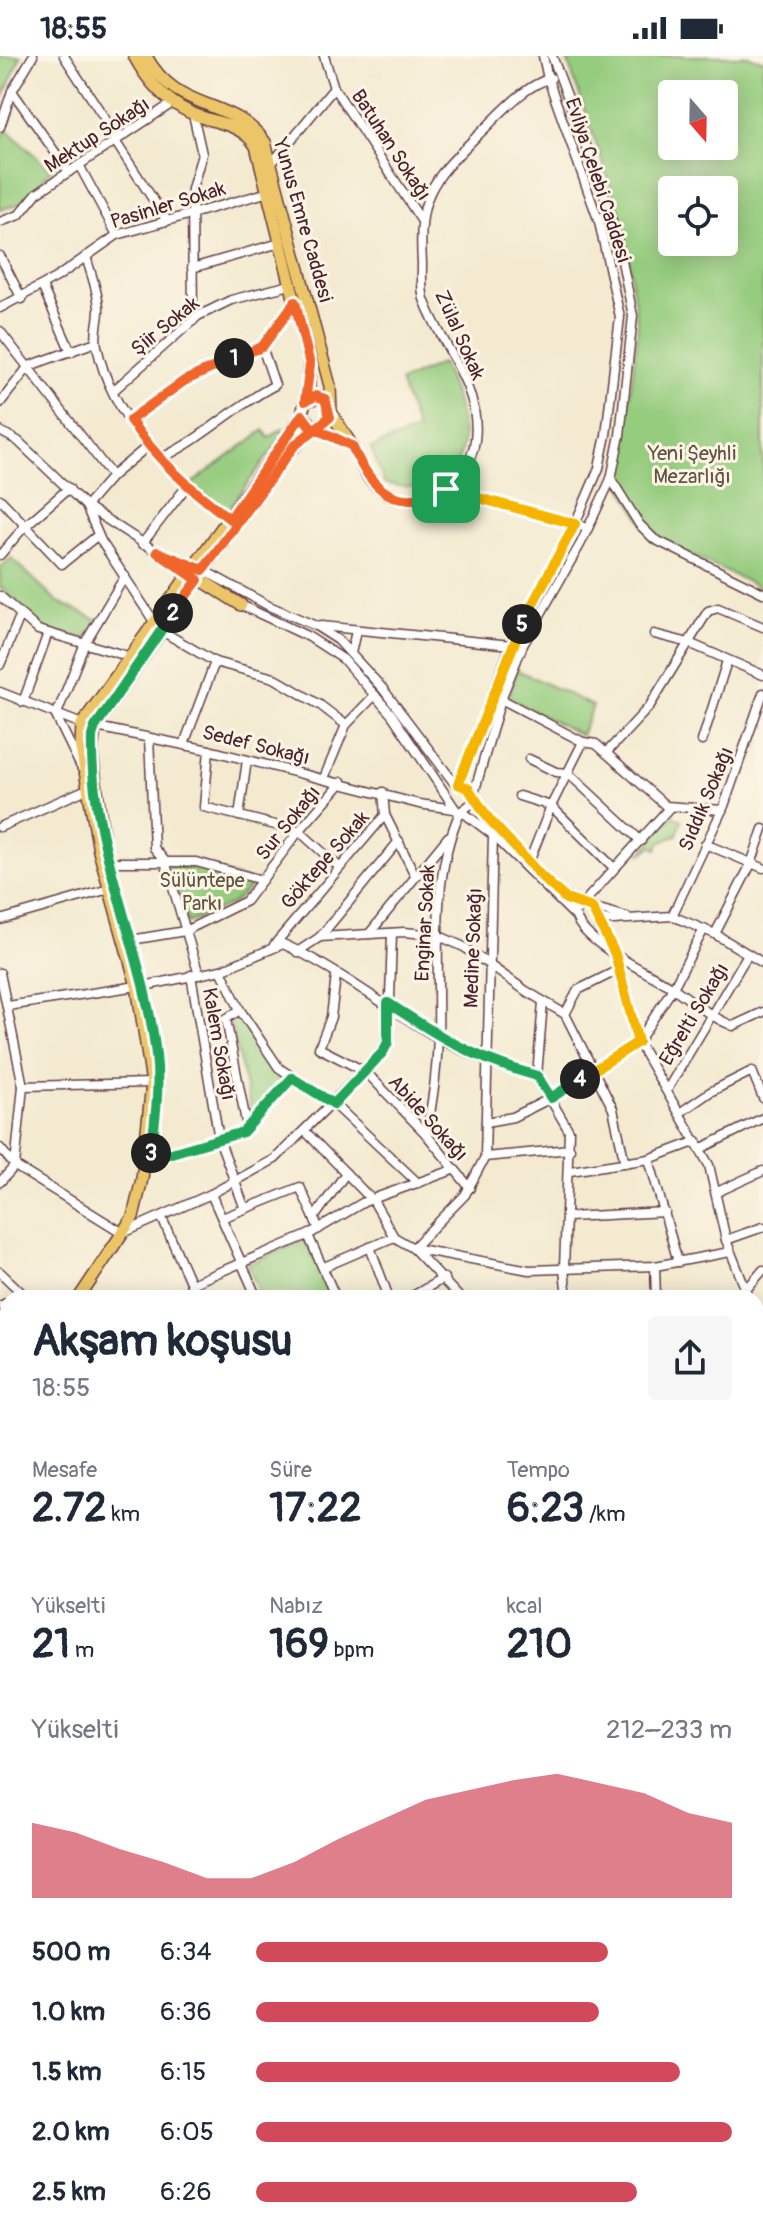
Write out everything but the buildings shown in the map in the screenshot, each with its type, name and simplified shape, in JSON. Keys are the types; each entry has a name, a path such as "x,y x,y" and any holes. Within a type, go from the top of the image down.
{"main road":[{"name":"Yunus Emre Caddesi","path":"134,56 146,78 174,102 193,114 231,125 251,139 269,192 310,365 305,401"},
{"name":"Yunus Emre Caddesi","path":"146,56 176,92 250,124 265,142 329,379 330,409"},
{"path":"195,576 230,519 302,415 305,401 321,397 352,446"},
{"path":"87,1290 144,1205 151,1159 155,1082 131,940 109,862 94,766 95,727 158,626 285,457 316,427 327,421 330,409"},
{"path":"302,415 316,427 352,446"},
{"path":"157,552 241,605"},
{"path":"140,986 109,889 87,789 80,737 82,724 158,626"},
{"path":"128,1231 142,1179 155,1082"}],"street":[{"path":"0,127 12,91 33,56"},
{"path":"64,56 167,221"},
{"name":"Batuhan Sokağı","path":"324,56 334,88 421,221"},
{"name":"Evliya Çelebi Caddesi","path":"536,56 548,79"},
{"name":"Evliya Çelebi Caddesi","path":"448,798 511,645 575,524 599,468 620,317 599,222 548,79 543,56"},
{"name":"Evliya Çelebi Caddesi","path":"459,811 472,794 501,699 523,645 588,528 611,479 620,435 633,316 620,251 603,190 555,56"},
{"name":"Zülal Sokak","path":"446,489 463,473 472,456 475,417 459,366 423,298 421,221 431,185 526,89 560,76"},
{"path":"272,163 334,88"},
{"path":"12,91 69,172"},
{"name":"Mektup Sokağı","path":"0,222 24,211 37,193 174,102"},
{"path":"193,114 202,154 192,189 193,321"},
{"path":"79,165 117,235"},
{"name":"Pasinler Sokak","path":"0,308 22,299 117,235 269,192"},
{"path":"192,268 280,243"},
{"path":"0,256 22,299"},
{"path":"86,256 99,307 96,342 113,391 148,446 186,487 230,519"},
{"name":"Şiir Sokak","path":"113,391 193,321 231,300 290,285"},
{"path":"42,286 71,352"},
{"path":"130,420 184,381 262,347 295,302"},
{"path":"0,331 112,476"},
{"path":"0,403 29,366 96,342"},
{"path":"161,458 192,445 248,398 275,385 262,347"},
{"path":"0,431 18,441 86,506 157,552"},
{"path":"86,506 112,476 148,446"},
{"path":"352,446 364,474 387,495 425,497 446,489 588,528"},
{"path":"611,479 639,524 654,539 763,593"},
{"path":"142,544 186,487"},
{"path":"0,555 25,526 69,488"},
{"path":"0,499 62,564 98,535"},
{"path":"86,506 98,535 158,626 215,662 274,678 320,705 346,725"},
{"path":"84,773 56,716 85,643 125,576"},
{"path":"195,576 316,626 351,653 383,689 456,784 472,794 529,862 566,899 636,919"},
{"path":"0,596 38,630 131,657"},
{"path":"241,605 329,648 375,695 459,811 493,835 584,928 615,954 673,988 711,1017 733,1026 763,1012"},
{"path":"606,753 649,707 704,614 713,608 763,627"},
{"path":"0,665 20,616"},
{"path":"316,626 511,645"},
{"path":"351,653 356,631"},
{"path":"23,702 48,633"},
{"path":"654,634 689,643 763,675"},
{"path":"702,741 727,661"},
{"path":"184,744 215,662"},
{"name":"Sedef Sokağı","path":"0,692 82,724 184,744 409,799"},
{"name":"Sıddık Sokağı","path":"672,916 722,810 763,693"},
{"path":"324,778 346,725 375,695"},
{"path":"501,699 583,742 596,744 639,785 670,807 722,810"},
{"name":"Kalem Sokağı","path":"149,738 154,848 165,861 185,931 195,975 219,1139 245,1209"},
{"path":"529,862 551,806 583,742"},
{"path":"209,750 204,807 299,831 338,866"},
{"path":"529,759 556,772 568,773 641,841"},
{"path":"239,816 247,760"},
{"name":"Sur Sokağı","path":"131,940 185,931 246,901 299,831 342,782"},
{"path":"0,827 87,789"},
{"name":"Göktepe Sokak","path":"274,945 338,866 385,815 383,792"},
{"path":"519,796 551,806 614,868"},
{"path":"409,799 448,798"},
{"path":"409,799 459,811"},
{"path":"576,917 587,906 590,895 670,807"},
{"name":"Enginar Sokak","path":"426,1134 438,1038 437,935 449,837 459,811"},
{"path":"385,815 415,875"},
{"path":"715,934 751,864 763,829"},
{"name":"Medine Sokağı","path":"485,1157 493,835"},
{"path":"369,934 449,837"},
{"path":"297,952 320,937 399,841"},
{"path":"705,844 763,868"},
{"path":"109,862 196,862 262,880"},
{"path":"0,920 109,889"},
{"path":"587,906 615,954 638,1042 699,1145 717,1192 726,1240 745,1290"},
{"path":"584,928 598,922 672,916 715,934 763,963"},
{"path":"486,1122 513,1117 551,1098 638,1042 673,988 704,929"},
{"path":"320,937 392,933 437,935 464,947 565,1014 613,1109 625,1163"},
{"path":"0,1148 15,1166 128,1231 211,1194 275,1159 366,1072 388,1042 392,933"},
{"path":"8,1006 221,970 274,945 283,944 388,1003 438,1038 487,1062 537,1076"},
{"name":"Eğrelti Sokağı","path":"667,1090 748,954"},
{"path":"565,1014 578,990 620,969"},
{"path":"221,970 240,1010 266,1051 292,1078 334,1104 418,1183"},
{"path":"0,973 23,1086 15,1166 0,1182"},
{"name":"Abide Sokağı","path":"336,976 331,1017 319,1048 366,1072 426,1134 470,1188"},
{"path":"543,1002 537,1076 569,1131 570,1171 564,1269 566,1290"},
{"path":"240,1010 226,1019 247,1127"},
{"path":"681,1112 710,1092 752,1071 763,1098"},
{"path":"151,1159 219,1139 247,1127 292,1078"},
{"path":"23,1086 155,1082"},
{"path":"570,1171 649,1159 699,1145 763,1118"},
{"path":"305,1131 374,1202 394,1237 413,1248 453,1290"},
{"path":"413,1248 470,1188 485,1157 570,1149"},
{"path":"649,1159 678,1262"},
{"path":"191,1284 308,1235 364,1202 374,1202 453,1170"},
{"path":"717,1192 763,1171"},
{"path":"314,1218 346,1173"},
{"path":"222,1218 300,1187 319,1229"},
{"path":"211,1194 253,1290"},
{"path":"568,1217 665,1212"},
{"path":"162,1218 193,1290"},
{"path":"726,1240 763,1227"},
{"path":"308,1235 333,1290"},
{"path":"324,1267 394,1237"},
{"path":"370,1247 386,1290"},
{"path":"413,1248 529,1270 655,1266 730,1252"},
{"path":"655,1266 656,1290"},
{"path":"750,1290 763,1270"},
{"path":"0,1272 17,1290"},
{"path":"423,1290 444,1278"}],"green space":[{"path":"0,56 21,56 0,105"},
{"name":"Yeni Şeyhli Mezarlığı","path":"566,56 748,56 763,60 763,589 667,544 643,523 620,483 638,327 628,256 615,199"},
{"path":"7,130 51,170 24,202 0,210 0,140"},
{"path":"442,363 459,410 463,442 460,457 452,470 431,483 411,487 384,483 371,448 417,430 400,382"},
{"path":"283,428 282,437 227,511 190,485 264,430 269,438"},
{"path":"11,558 58,602 98,620 85,639 45,629 0,587 0,568"},
{"path":"517,670 593,706 581,735 508,698"},
{"path":"673,816 682,820 677,835 660,843 657,849 652,846 640,855"},
{"name":"Sülüntepe Parkı","path":"197,865 249,881 251,886 232,904 188,923 169,866"},
{"path":"241,1015 263,1053 285,1078 252,1114 230,1021"},
{"path":"305,1240 330,1290 258,1290 248,1264"}],"route":[{"path":"446,489 412,499 387,495 364,474 352,446 317,427 310,426 302,415 230,519 186,487 148,446 130,420 205,369 262,347 295,302 310,365 305,401 316,396 325,399 330,407 330,417 323,425 319,427 317,427 314,427 294,446 203,570 157,552 198,580 143,653 92,736 104,842 144,986 156,1056 158,1082 151,1159 243,1132 292,1078 334,1104 383,1052 388,1042 388,1003 438,1038 487,1062 537,1076 551,1098 638,1042 615,954 595,912 589,906 566,899 542,877 489,819 468,788 458,784 511,645 575,524 446,489"}]}
